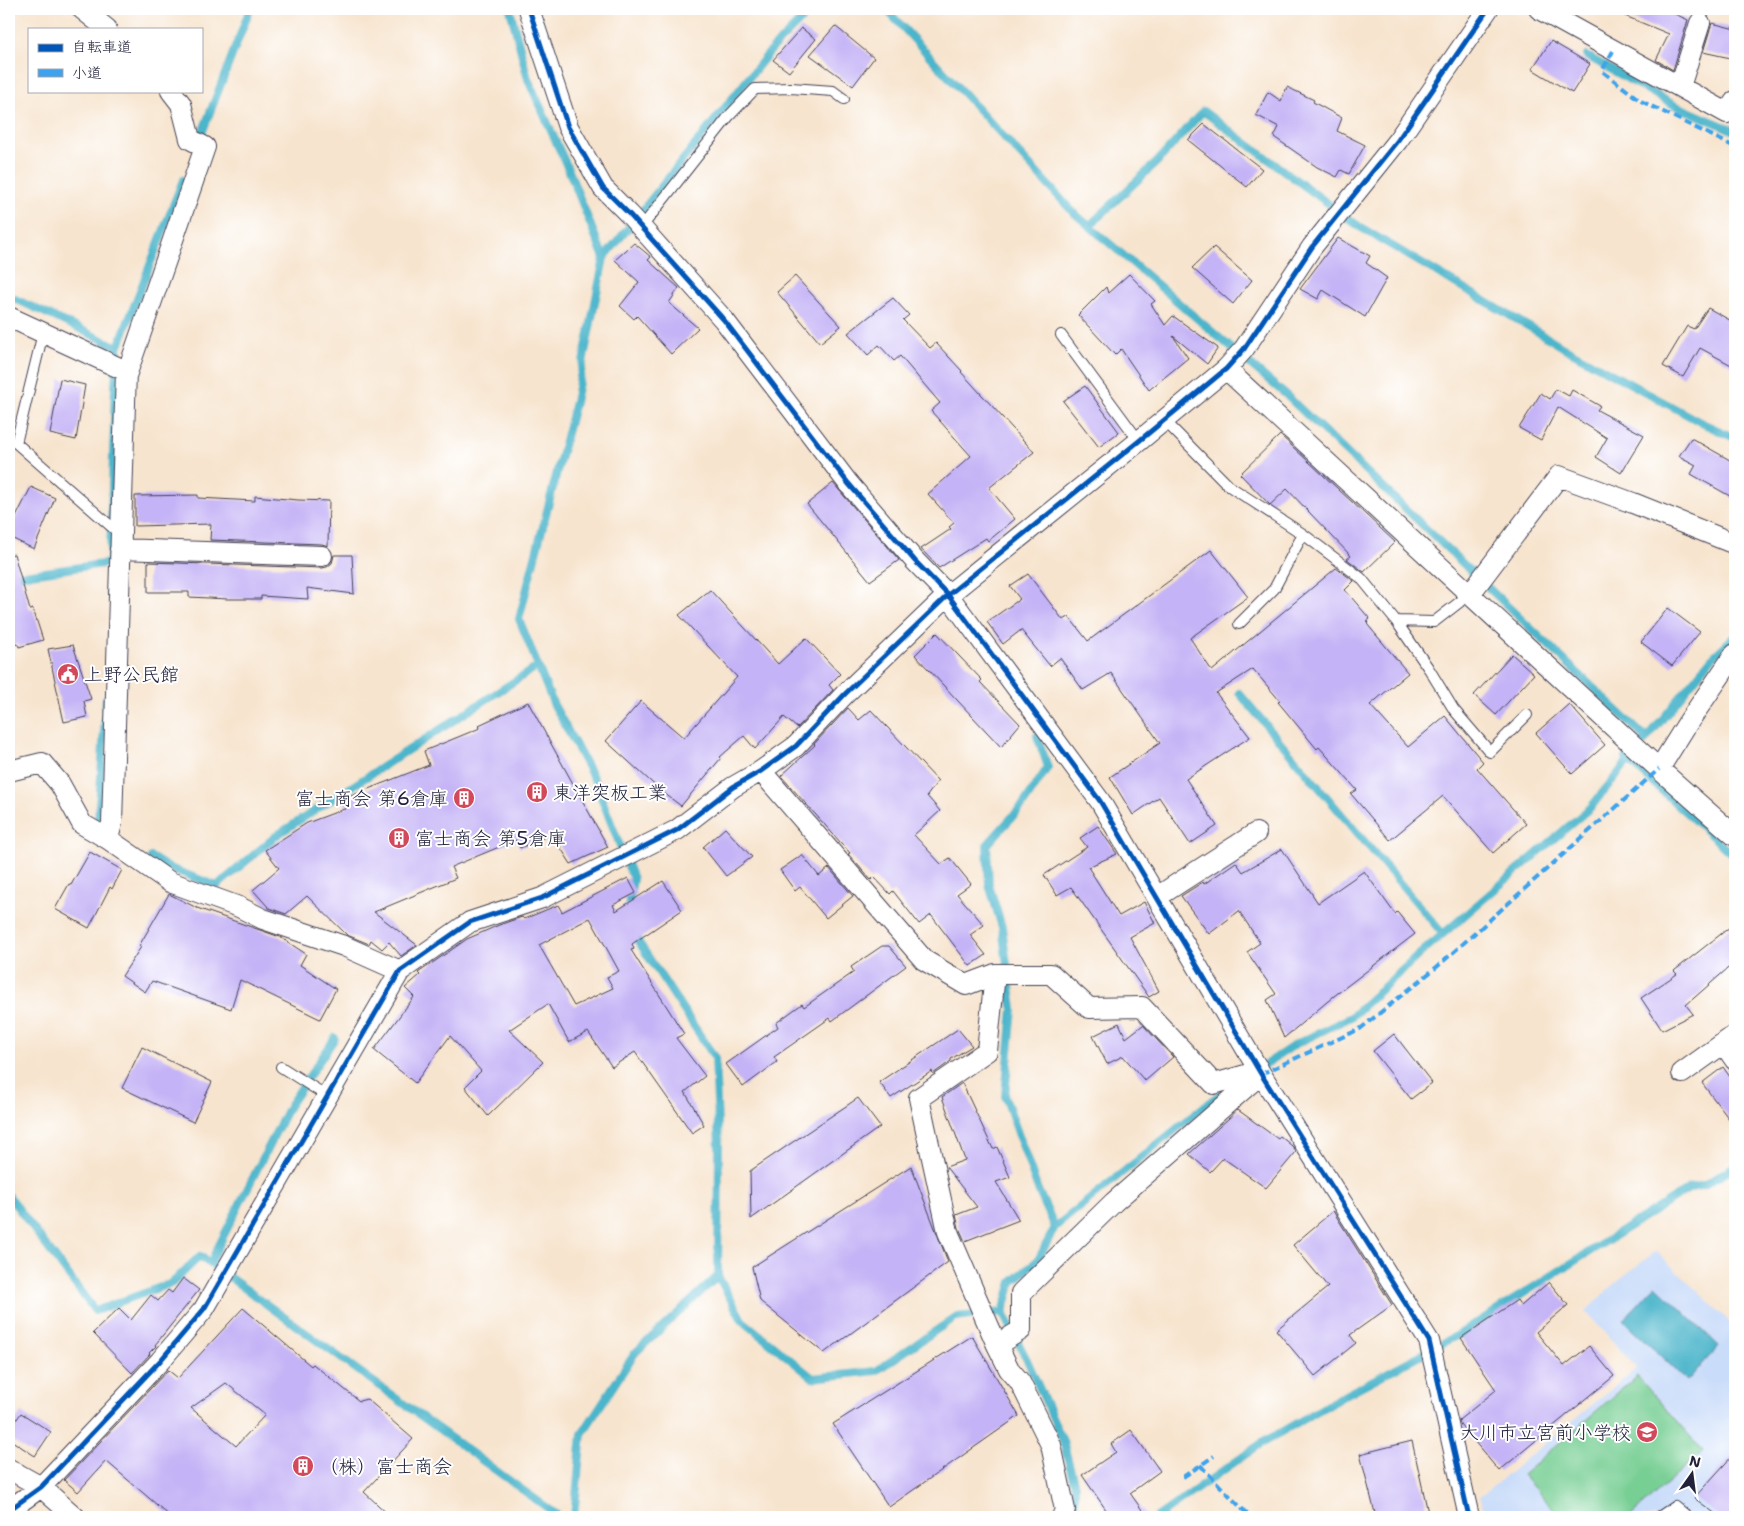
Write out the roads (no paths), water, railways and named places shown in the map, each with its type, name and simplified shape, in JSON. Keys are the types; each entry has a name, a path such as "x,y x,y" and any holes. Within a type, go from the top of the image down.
{"street":[{"path":"82,9 105,28"},
{"path":"529,9 568,127 603,188 724,320 848,483 948,595 1100,801 1260,1071 1431,1350 1469,1517"},
{"path":"9,1510 41,1487 160,1361 204,1309 320,1091 400,971 470,922 542,898 677,830 733,787 761,771 796,746 845,694 948,595 1140,441 1234,359 1312,247 1398,140 1488,9"},
{"path":"1539,9 1726,113 1735,101"},
{"path":"1680,87 1700,23"},
{"path":"110,831 120,542 120,370 205,147 190,139 181,104 172,92"},
{"path":"9,317 120,370"},
{"path":"1234,359 1470,594 1659,769 1735,836"},
{"path":"1470,594 1558,476 1633,502 1735,544"},
{"path":"120,542 322,556"},
{"path":"1659,769 1735,654"},
{"path":"9,770 42,763 60,784 82,824 110,831 170,882 239,907 263,918 344,946 400,971"},
{"path":"761,771 924,960 966,985 995,974 1051,974 1089,1008 1142,1007 1214,1084 1260,1071"},
{"path":"1157,897 1256,833"},
{"path":"995,974 987,1051 919,1098 948,1232 997,1345 1009,1369 1020,1382 1051,1445 1065,1510 1062,1517"},
{"path":"1682,1073 1731,1046"},
{"path":"997,1345 1021,1330 1021,1293 1114,1202 1260,1071"},
{"path":"9,1469 41,1487 75,1517"}],"lane":[{"path":"641,228 729,116 755,89 791,88 833,91 844,99"},
{"path":"43,333 16,443 101,518 120,542"},
{"path":"1061,335 1140,441"},
{"path":"1164,420 1229,486 1303,534 1360,578 1396,621 1454,710 1490,752 1527,715"},
{"path":"1239,624 1274,589 1303,534"},
{"path":"1396,621 1434,622 1470,594"},
{"path":"281,1067 320,1091"},
{"path":"1659,1517 1675,1506 1688,1517"}],"water":[{"path":"1656,1285 1719,1346 1687,1381 1623,1320"}],"waterway":[{"path":"199,141 250,9"},
{"path":"510,9 528,79 569,171 604,258 772,49 812,9"},
{"path":"886,9 1073,212 1286,395 1646,738"},
{"path":"1587,56 1674,105 1735,131"},
{"path":"1089,226 1158,161 1203,111 1360,227 1570,351 1702,423 1735,438"},
{"path":"9,296 118,347 183,180"},
{"path":"604,258 575,402 519,619 553,703 594,779 633,879 627,913"},
{"path":"109,593 115,386 118,347"},
{"path":"9,577 110,563"},
{"path":"1644,742 1711,659 1735,636"},
{"path":"151,857 167,867 217,886 277,835 538,666"},
{"path":"1239,693 1443,934"},
{"path":"106,699 98,824 106,828"},
{"path":"1037,736 1048,767 1022,806 987,845 989,885 1002,927 1013,1008 1005,1096 1038,1190 1055,1227 1038,1260 1012,1282 1003,1312 1028,1362 1063,1441 1075,1486 1074,1517"},
{"path":"1260,1068 1296,1044 1351,1017 1422,952 1591,807 1636,751"},
{"path":"1626,758 1735,857"},
{"path":"632,932 715,1058 719,1147 718,1276"},
{"path":"210,1263 289,1106 335,1038"},
{"path":"1055,1227 1212,1100 1231,1087"},
{"path":"1157,1517 1262,1443 1347,1394 1458,1335 1690,1188 1704,1185 1735,1166"},
{"path":"9,1196 95,1311 172,1283 200,1256 560,1517"},
{"path":"574,1517 582,1434 635,1353 718,1276 742,1320 813,1378 876,1371 956,1317 1003,1312"}],"place":[{"name":"上野公民館","path":"68,674"},
{"name":"東洋突板工業","path":"537,792"},
{"name":"富士商会 第6倉庫","path":"464,798"},
{"name":"富士商会 第5倉庫","path":"399,838"},
{"name":"大川市立宮前小学校","path":"1647,1432"},
{"name":"（株）富士商会","path":"303,1466"}]}
